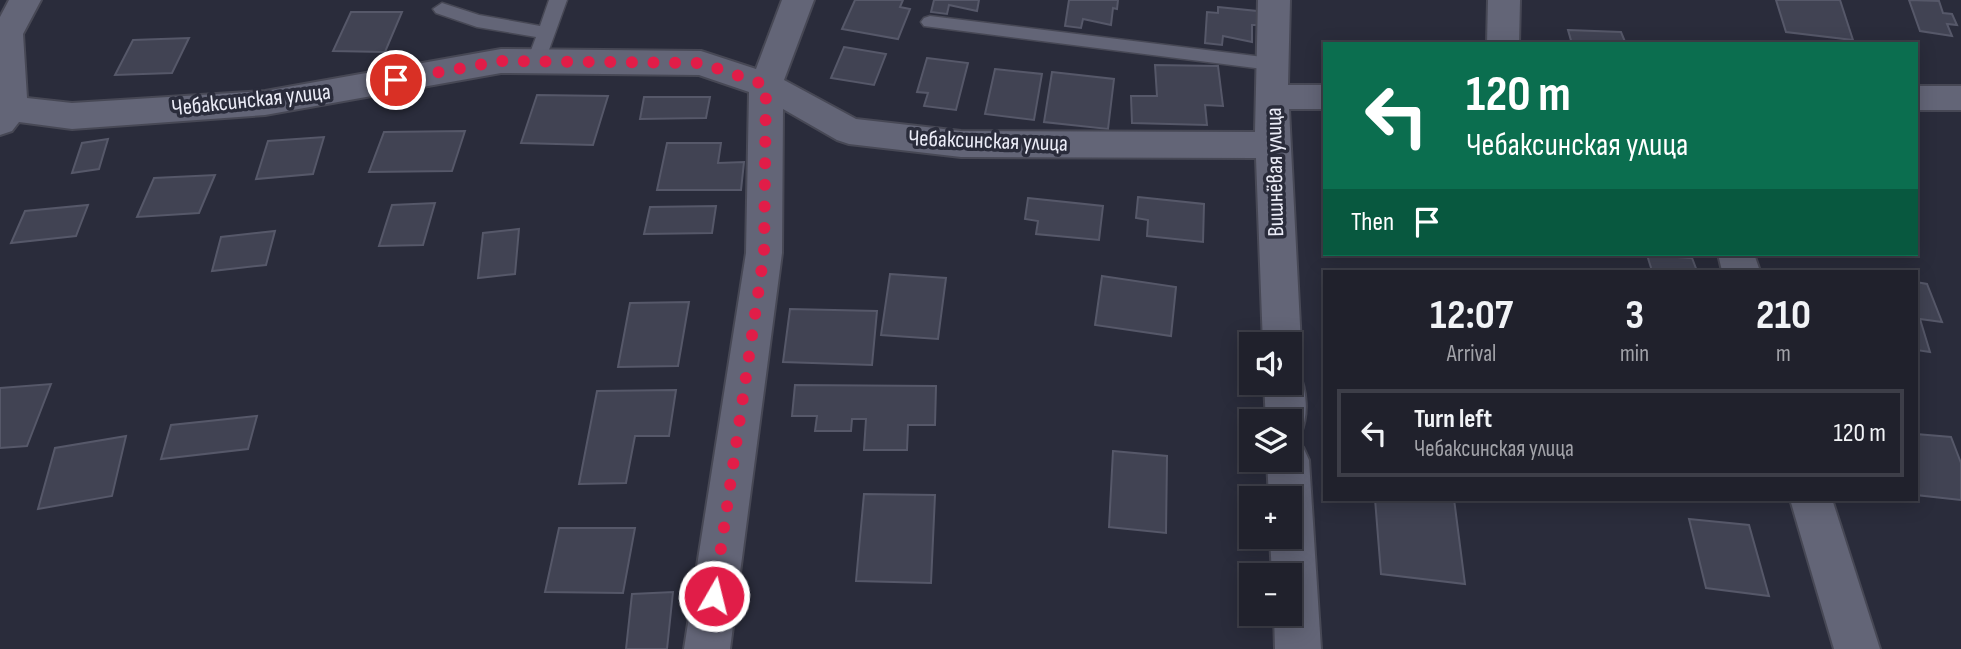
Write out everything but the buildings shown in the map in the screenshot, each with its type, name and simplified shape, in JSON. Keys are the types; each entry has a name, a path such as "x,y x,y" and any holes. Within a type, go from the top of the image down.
{"street":[{"path":"5,115 7,34 25,0"},
{"path":"707,649 764,253 766,85 798,0"},
{"name":"Вишнёвая улица","path":"1274,0 1272,145 1281,332"},
{"path":"1503,42 1504,0"},
{"name":"Чебаксинская улица","path":"5,115 72,116 265,103 501,61 541,47 701,63 766,85 849,131 961,144 1272,145"},
{"path":"1272,80 1323,96"},
{"path":"1918,98 1961,98"},
{"path":"1289,472 1298,649"},
{"path":"1812,501 1857,649"}],"lane":[{"path":"442,9 541,47 558,0"},
{"path":"930,22 1272,80"}],"route":[{"path":"396,80 501,61 701,63 766,85 764,253 714,596"}]}
